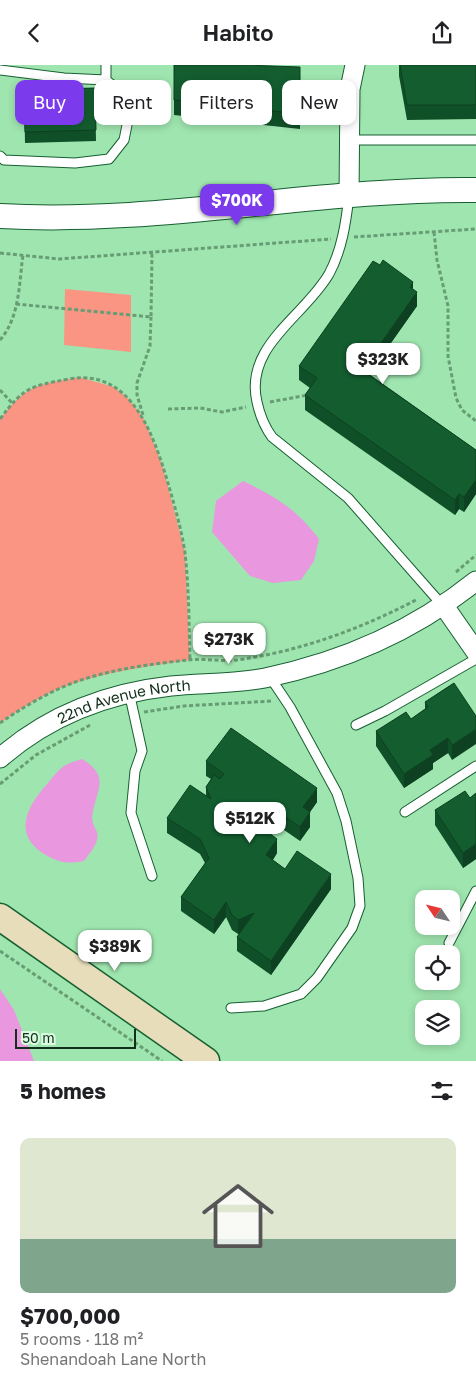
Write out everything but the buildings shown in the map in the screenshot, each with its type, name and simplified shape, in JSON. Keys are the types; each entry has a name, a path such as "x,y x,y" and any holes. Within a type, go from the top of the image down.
{"main road":[{"path":"0,917 206,1061"}],"street":[{"path":"349,195 350,89 355,65"},
{"path":"0,216 81,218 160,214 349,195 432,189 476,190"},
{"name":"22nd Avenue North","path":"0,759 48,724 87,705 129,691 270,677 300,670 355,652 444,606 476,581"},
{"path":"444,606 476,652"}],"lane":[{"path":"0,71 64,78 106,80 106,65"},
{"path":"0,156 4,160 66,162 109,159 124,140 127,125"},
{"path":"349,140 476,140"},
{"path":"349,195 341,238 329,273 317,291 266,349 257,366 255,392 258,405 264,426 272,437 348,498 444,606"},
{"path":"356,725 385,711 476,659"},
{"path":"231,1008 264,1006 301,994 317,978 352,928 360,906 358,878 346,821 336,793 290,707 270,677"},
{"path":"129,691 142,751 135,771 131,813 152,876"},
{"path":"405,812 476,765"},
{"path":"449,943 476,891"}],"path":[{"path":"0,253 59,259 476,229"},
{"path":"434,232 437,260 448,306 448,356 456,398 462,410 476,421"},
{"path":"152,252 150,346 136,383 137,395 162,465 185,552 190,660"},
{"path":"0,340 8,330 16,304 23,255"},
{"path":"16,304 151,317"},
{"path":"0,419 12,403 30,388 46,382 79,377 114,387 130,400 144,419"},
{"path":"0,390 12,403"},
{"path":"168,409 190,408 222,412 309,395"},
{"path":"451,577 476,555"},
{"path":"0,723 27,705 70,684 102,675 190,660 236,660 318,643 422,596"},
{"path":"0,951 162,1061"}],"shaded area":[{"path":"65,289 131,295 131,352 64,345"},
{"path":"79,377 114,387 130,400 144,419 162,464 185,552 190,660 115,672 86,679 62,687 44,696 0,723 0,419 18,398 34,387"},
{"path":"243,481 285,505 302,519 319,539 314,561 301,580 273,583 250,576 212,532 216,501"},
{"path":"82,759 97,772 99,778 92,817 98,836 94,847 84,861 59,861 44,854 34,846 28,838 26,820 34,801 57,772 66,765"},
{"path":"0,989 14,1010 34,1061 0,1061"}]}
